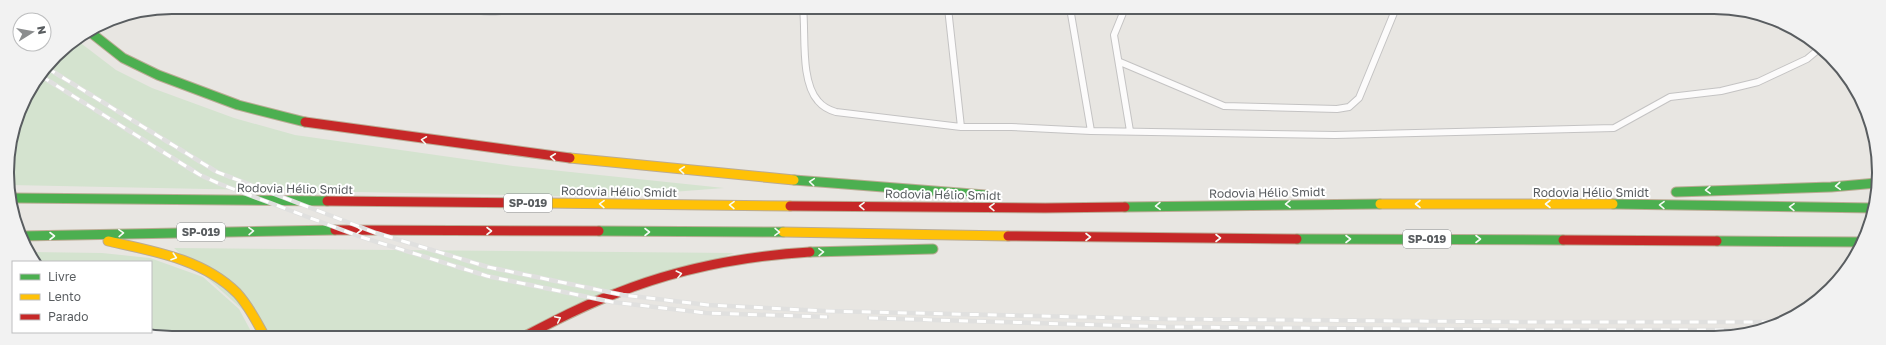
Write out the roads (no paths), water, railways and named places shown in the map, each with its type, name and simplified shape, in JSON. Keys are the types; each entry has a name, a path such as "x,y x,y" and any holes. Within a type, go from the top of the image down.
{"highway":[{"path":"93,35 123,58 158,75 197,91 238,105 298,121 507,151 569,158 776,179 958,192 1001,198 1045,208"},
{"path":"1663,193 1872,183"},
{"path":"1587,204 1641,195"},
{"name":"Rodovia Hélio Smidt","path":"16,198 1045,208 1307,204 1587,204 1868,208"},
{"name":"SP-019","path":"27,236 320,230 772,232 1049,237 1856,242"},
{"path":"82,236 170,255 211,272 235,291 248,307 262,331"},
{"path":"982,245 1049,237"},
{"path":"1804,242 1853,249"},
{"path":"535,331 606,297 650,281 703,268 787,254 945,249"}],"lane":[{"path":"803,14 806,57 810,85 818,101 826,108 836,112 961,126 1091,131 1335,135 1614,128 1670,97 1721,91 1758,82 1807,59 1816,52"},
{"path":"949,14 961,126"},
{"path":"1071,14 1091,131"},
{"path":"1123,14 1114,35 1120,62 1130,131"},
{"path":"1120,62 1224,106 1337,109 1349,107 1358,98 1393,14"}],"railway":[{"path":"51,71 217,172 376,233 488,267 623,295 708,305 825,311 1167,319 1766,322"},
{"path":"45,79 200,175 220,184 361,237 487,276 612,302 706,313 827,317"},
{"path":"869,318 1170,327 1734,330"}]}
